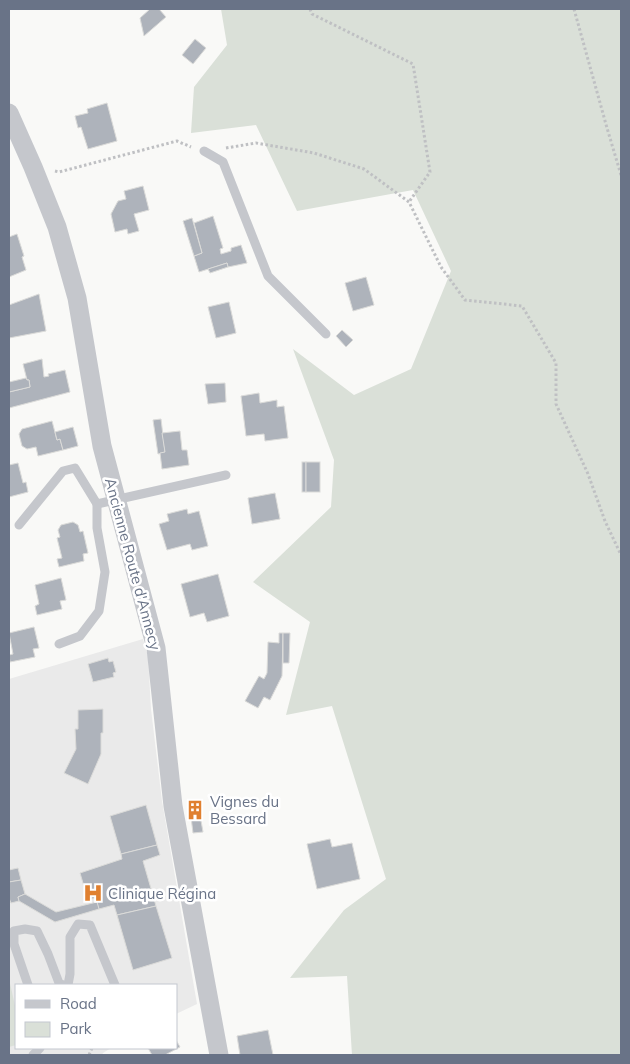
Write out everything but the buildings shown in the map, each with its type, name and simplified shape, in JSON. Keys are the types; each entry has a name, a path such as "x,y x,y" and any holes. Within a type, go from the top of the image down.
{"street":[{"name":"Ancienne Route d'Annecy","path":"9,113 33,166 57,227 77,298 102,446 106,502 156,648 173,806 219,1055"}],"lane":[{"path":"204,152 224,162 268,276 326,334"},
{"path":"20,525 63,472 75,468 106,502"},
{"path":"106,502 226,475"},
{"path":"59,644 80,636 99,611 105,572 96,528 106,502"},
{"path":"68,984 70,937 78,924 90,925 115,984"},
{"path":"28,984 14,944 14,931 25,928 37,932 61,984"}],"path":[{"path":"310,9 312,14 413,64 430,172 409,202"},
{"path":"574,9 606,128 621,175"},
{"path":"33,166 59,172 178,141 204,152 256,143 314,153 364,169 409,202 441,267 465,300 522,306 556,363 556,404 588,474 605,521 621,555"}],"shaded area":[{"name":"Clinique Régina","path":"143,639 148,656 151,709 162,801 197,1004 178,1013 178,984 15,984 15,1049 109,1049 102,1055 9,1055 9,679"}],"green space":[{"path":"221,9 621,9 621,1055 352,1055 347,976 290,978 344,910 386,879 332,706 286,715 310,622 253,582 331,507 334,460 293,349 354,395 411,369 451,271 413,190 297,211 256,125 191,133 194,87 227,45"},
{"path":"9,979 15,1006 15,1045 9,1047"}],"place":[{"name":"Vignes du Bessard","path":"195,810"},
{"name":"Clinique Régina","path":"93,893"}]}
